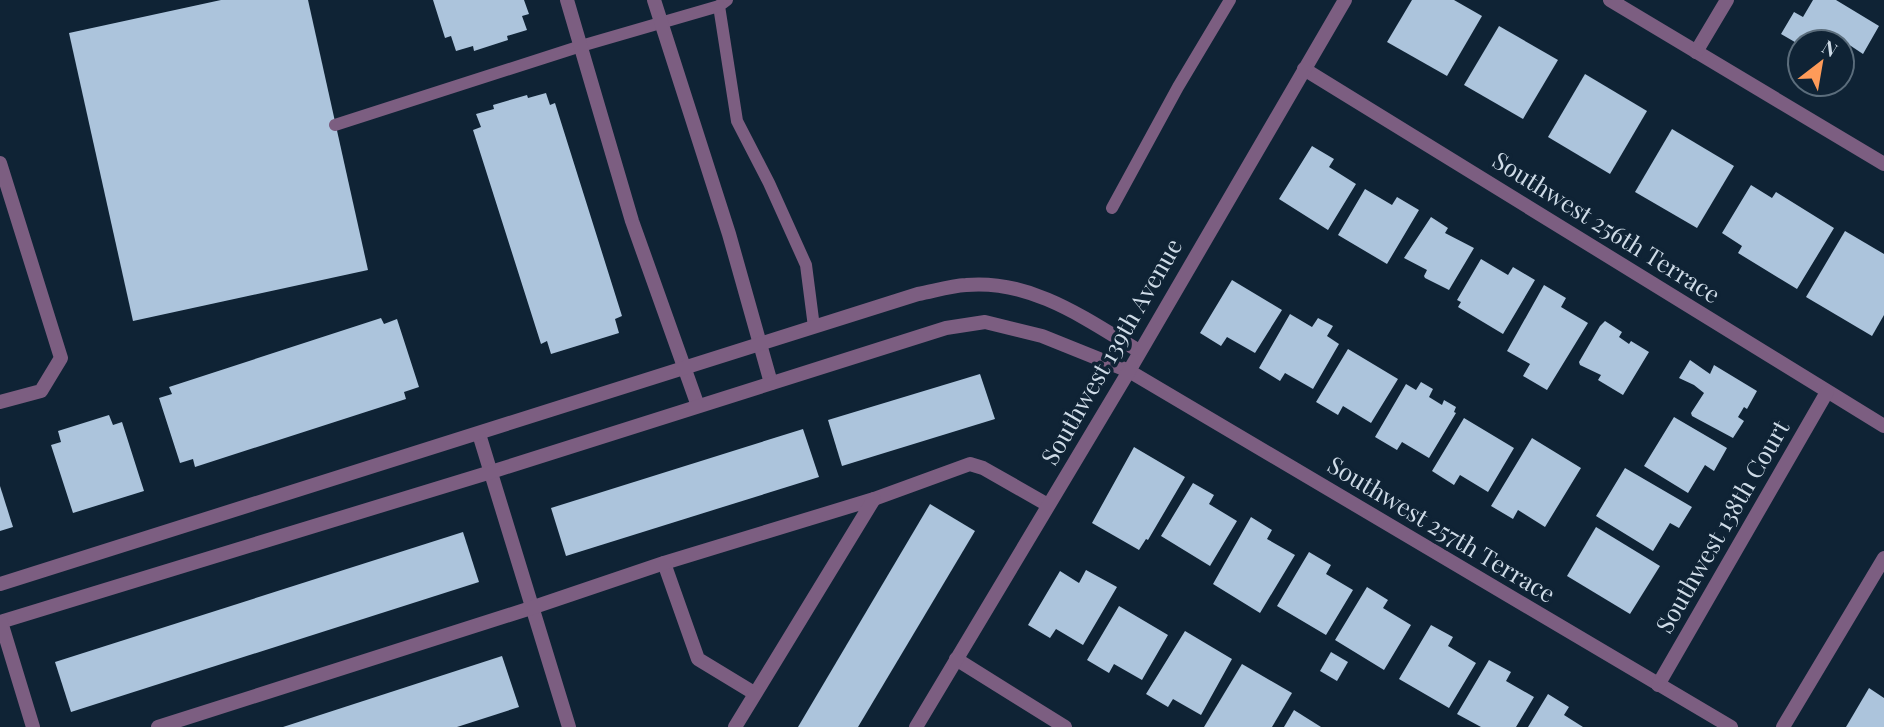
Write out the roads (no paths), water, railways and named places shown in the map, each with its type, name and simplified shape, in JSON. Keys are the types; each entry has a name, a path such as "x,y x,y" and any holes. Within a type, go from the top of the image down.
{"street":[{"path":"566,0 632,221 698,406"},
{"path":"654,0 729,234 771,383"},
{"name":"Southwest 139th Avenue","path":"916,727 1129,371 1345,0"},
{"path":"1610,0 1884,164"},
{"path":"1696,52 1727,0"},
{"name":"Southwest 256th Terrace","path":"1304,69 1884,426"},
{"path":"0,163 61,358 41,391 0,402"},
{"path":"0,584 479,435 918,294 965,285 996,285 1035,294 1072,310 1139,351"},
{"name":"Southwest 257th Terrace","path":"0,622 491,472 946,328 985,322 1042,337 1129,371 1731,727"},
{"name":"Southwest 138th Court","path":"1658,685 1827,392"},
{"path":"479,435 569,727"},
{"path":"158,727 663,563 874,499 970,464 992,472 1048,505"},
{"path":"735,727 874,499"},
{"path":"1783,727 1884,558"},
{"path":"663,563 698,659 754,693"},
{"path":"0,622 33,727"},
{"path":"956,659 1065,727"}],"lane":[{"path":"1112,208 1178,87 1230,0"},
{"path":"335,125 723,3 737,121 806,265 814,327"}]}
